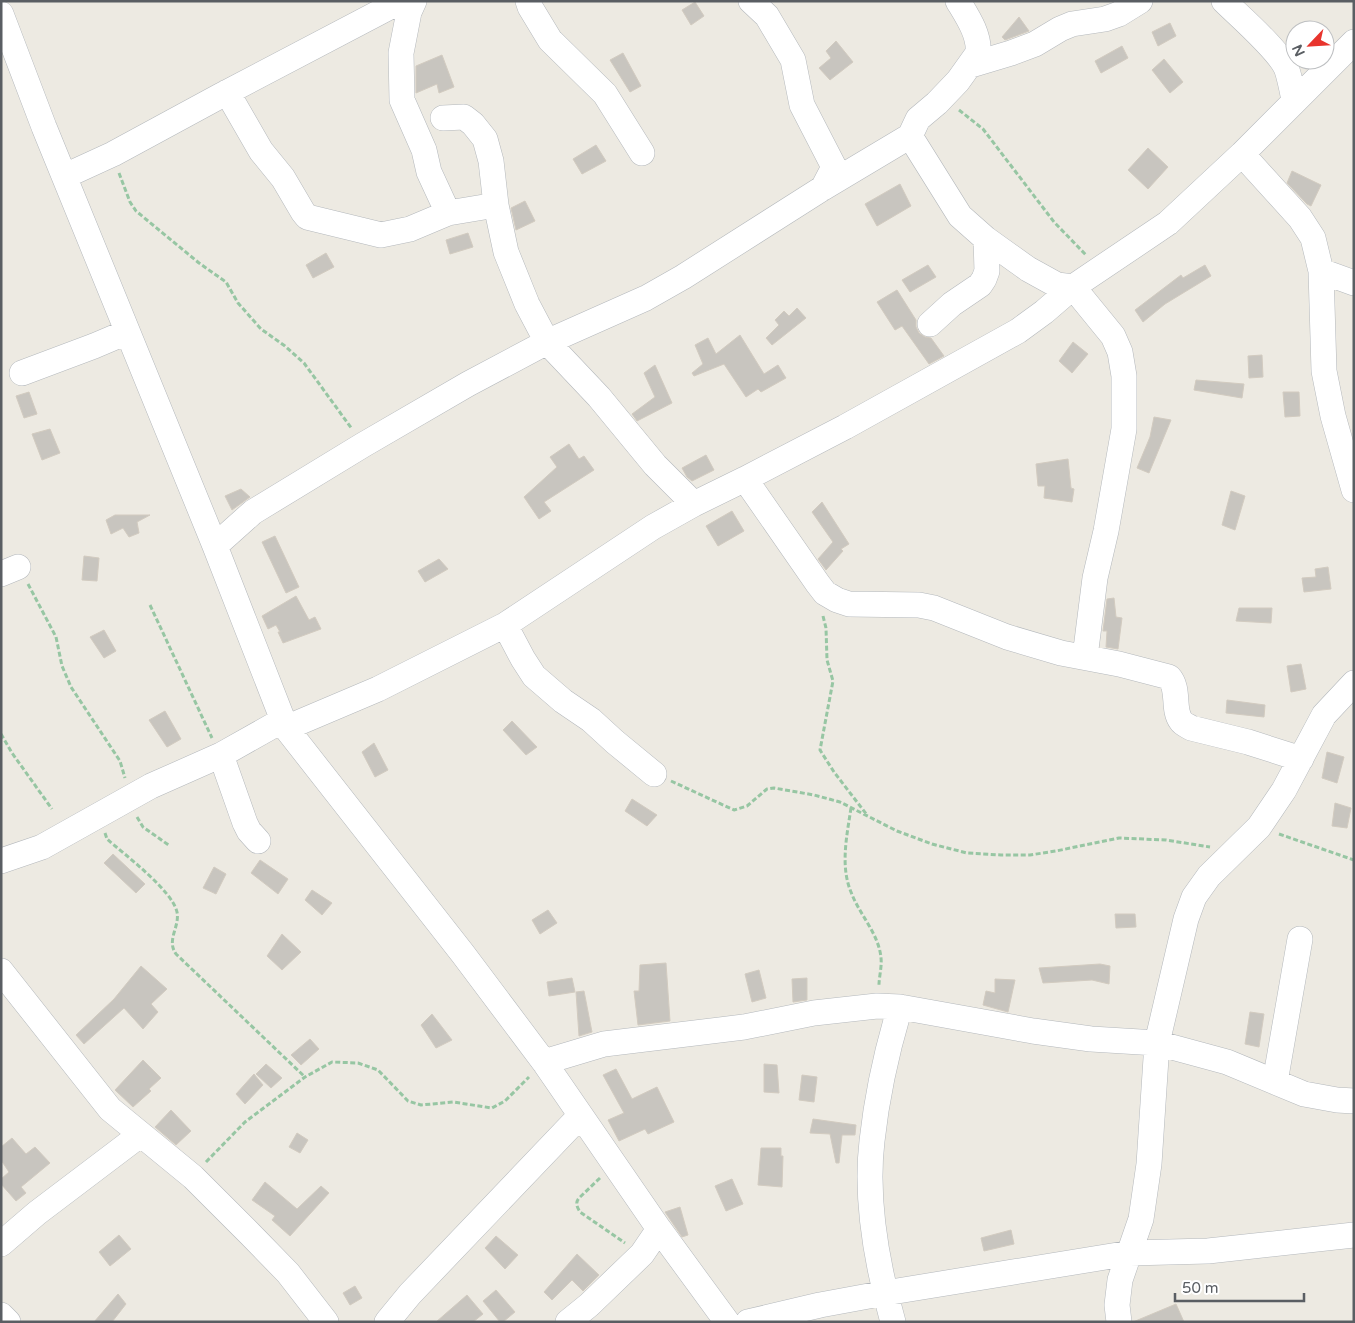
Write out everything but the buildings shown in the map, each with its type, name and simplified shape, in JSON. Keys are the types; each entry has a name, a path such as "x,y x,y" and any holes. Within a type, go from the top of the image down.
{"street":[{"path":"65,176 113,154 401,1"},
{"path":"414,1 409,12 401,53 402,100 424,150 428,172 448,213"},
{"path":"528,1 550,40 605,94 642,153"},
{"path":"751,1 767,16 793,60 802,105 834,168 823,188"},
{"path":"215,546 253,512 363,445 468,384 547,342 653,294 910,136 918,119 943,97 978,53 979,47 969,18 958,1"},
{"path":"971,64 1011,54 1035,44 1060,28 1072,24 1105,19 1119,14 1140,1"},
{"path":"1224,1 1261,37 1282,61 1287,69 1294,100"},
{"path":"1,14 44,127 215,546 285,724 544,1062 659,1229 727,1322"},
{"path":"1,861 42,847 151,786 220,756 285,724 378,690 505,625 653,527 845,427 1018,331 1073,287 1168,223 1242,154 1354,42"},
{"path":"227,92 261,151 284,178 307,217 382,235 410,229 448,213 496,205"},
{"path":"443,118 464,117 473,124 485,139 491,161 496,205 506,252 527,304 547,342 599,397 656,465 694,504"},
{"path":"910,136 960,216 986,239 1048,282 1073,287 1113,336 1120,352 1124,376 1124,429 1106,531 1095,578 1085,657"},
{"path":"1242,154 1300,218 1313,238 1321,272 1324,371 1333,416 1354,490"},
{"path":"930,324 952,304 980,285 984,279 987,271 986,239"},
{"path":"1321,272 1354,283"},
{"path":"22,373 127,332"},
{"path":"746,480 818,584 825,593 837,600 849,604 919,605 934,608 1007,637 1061,653 1169,677 1174,684 1180,721 1191,728 1248,742 1301,759"},
{"path":"505,625 534,676 591,720 614,742 654,774"},
{"path":"1119,1322 1117,1305 1120,1280 1141,1218 1149,1164 1158,1044 1186,919 1194,897 1209,876 1259,827 1284,790 1324,714 1354,683"},
{"path":"220,756 249,831 258,841"},
{"path":"1275,1082 1300,939"},
{"path":"1,971 110,1109 193,1177 288,1273 326,1322"},
{"path":"544,1062 604,1044 744,1027 814,1012 888,1006 1033,1032 1158,1044 1227,1062 1304,1094 1354,1101"},
{"path":"888,1006 890,1041 878,1097 872,1142 871,1196 885,1293 893,1322"},
{"path":"386,1322 580,1116"},
{"path":"1,1244 58,1196 140,1135"},
{"path":"568,1322 589,1305 642,1254 659,1229"},
{"path":"748,1322 820,1305 885,1293 1130,1253 1208,1251 1354,1235"},
{"path":"1,1315 8,1322"}],"path":[{"path":"943,97 982,129 1054,222 1088,258"},
{"path":"113,154 126,194 136,211 199,264 226,282 238,303 261,329 285,346 304,363 363,445"},
{"path":"10,571 36,597 56,637 62,666 76,696 120,760 119,804 105,834 107,839 162,887 171,899 178,919 172,939 174,950 306,1077"},
{"path":"150,605 220,756"},
{"path":"822,611 826,628 827,660 833,681 820,750 834,772 867,815"},
{"path":"1,734 12,753 52,809"},
{"path":"654,774 734,810 747,806 766,789 774,788 814,795 840,802 897,831 932,844 967,853 1001,855 1056,852 1120,838 1166,840 1235,850"},
{"path":"119,804 143,827 170,846"},
{"path":"851,808 845,851 846,870 850,891 874,936 881,958 888,1006"},
{"path":"1259,827 1354,860"},
{"path":"193,1177 245,1122 306,1077 332,1062 358,1063 378,1070 408,1101 415,1104 453,1102 492,1108 505,1101 544,1062"},
{"path":"615,1164 579,1198 577,1208 580,1212 642,1254"}]}
